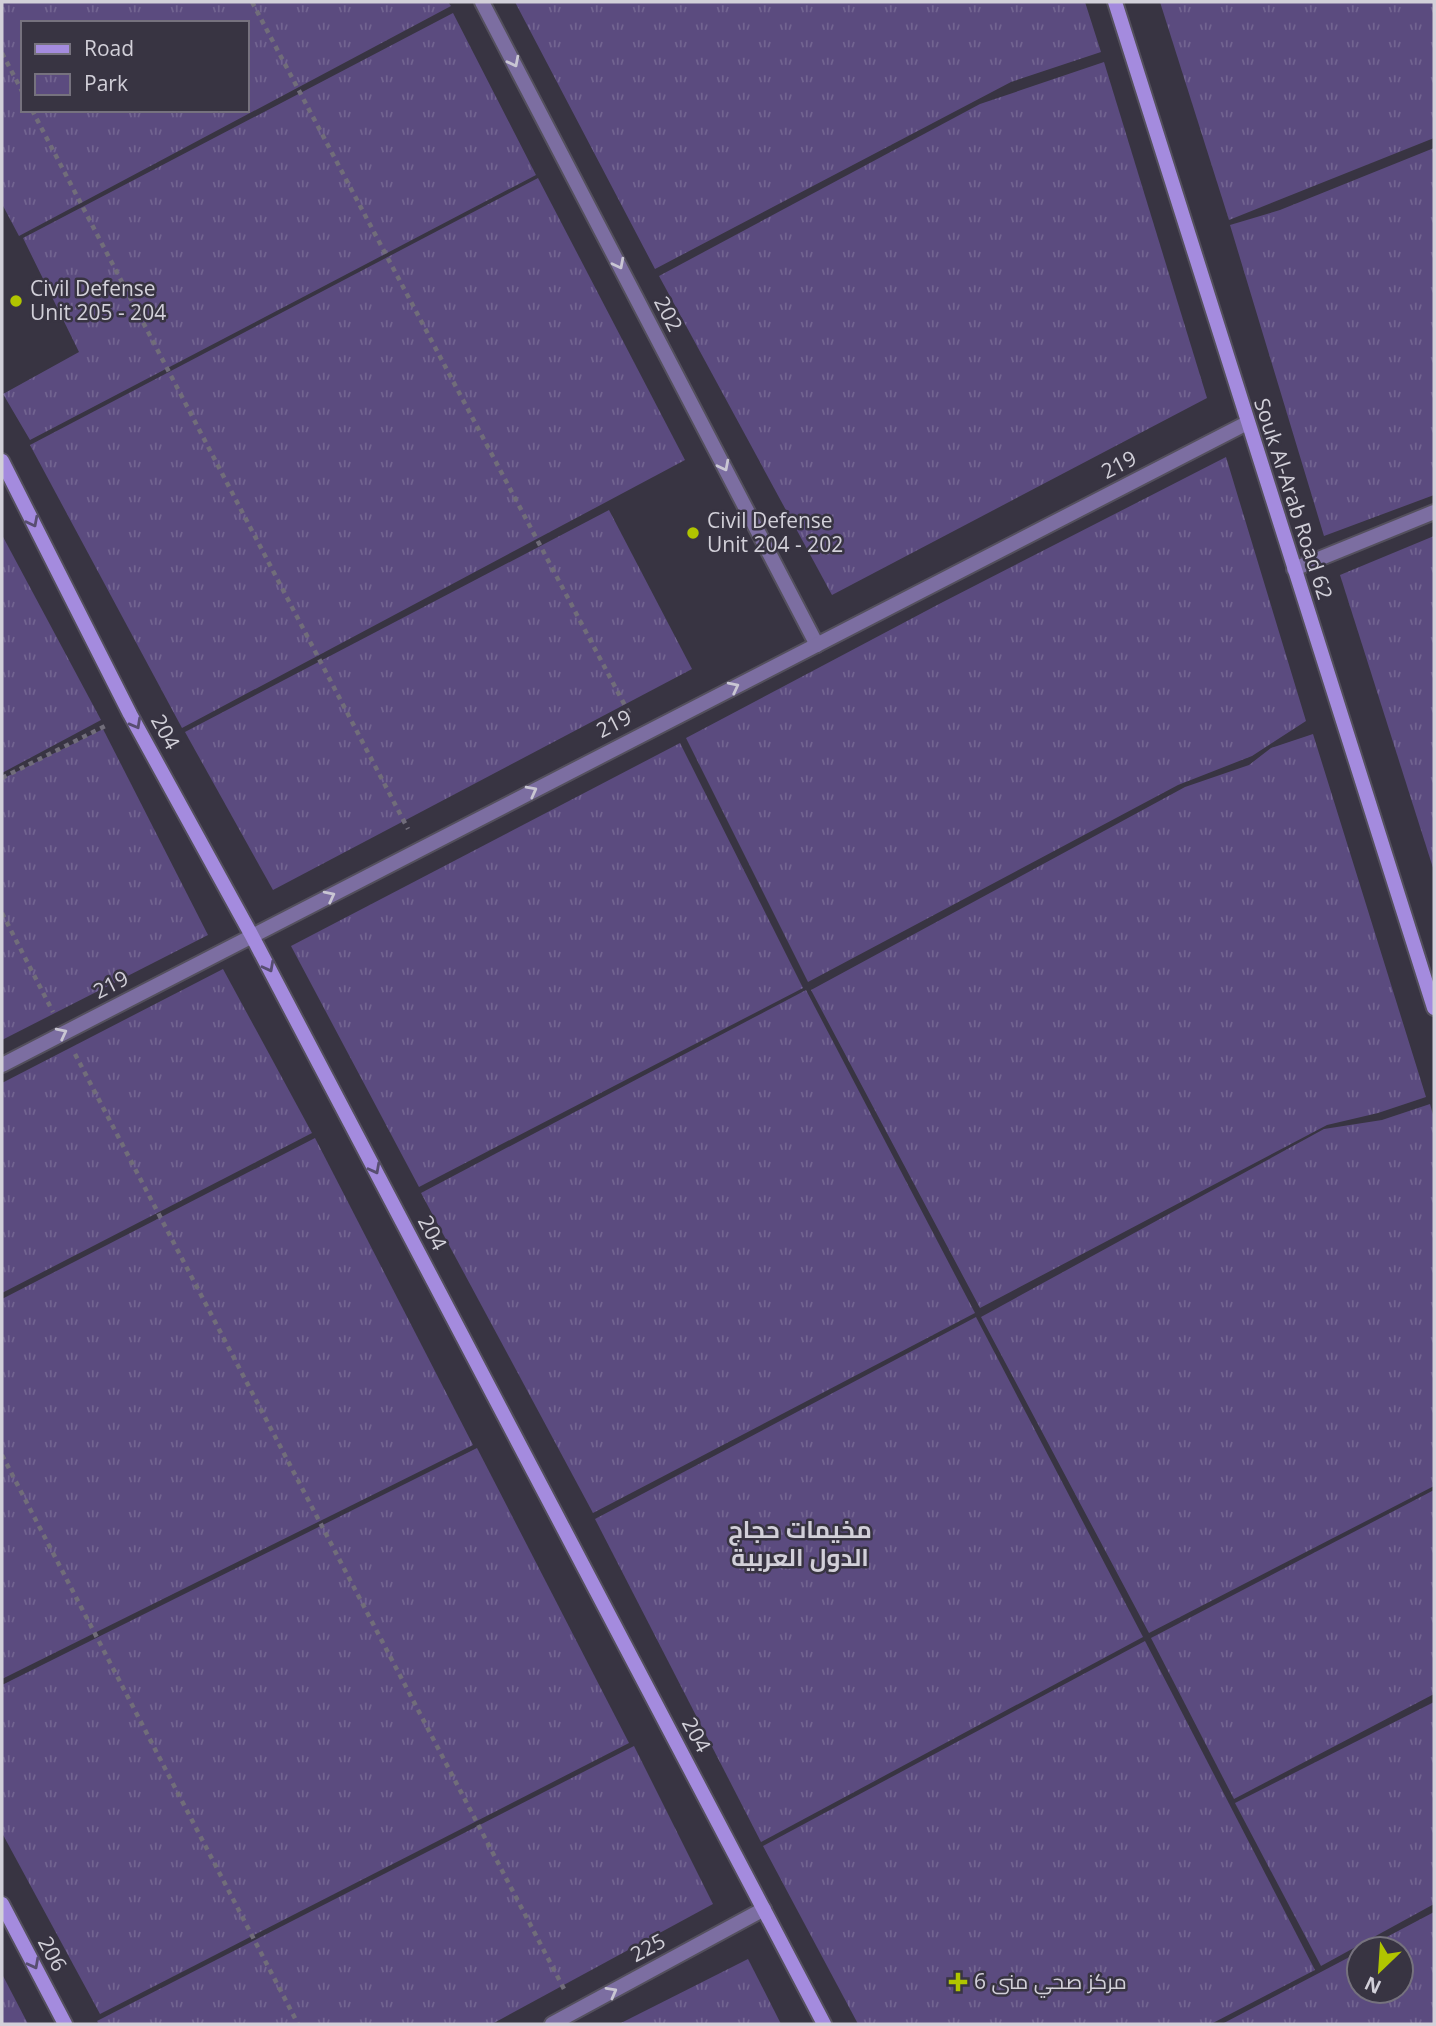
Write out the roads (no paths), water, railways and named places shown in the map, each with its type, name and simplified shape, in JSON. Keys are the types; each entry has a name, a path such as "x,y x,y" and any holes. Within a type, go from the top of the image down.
{"main road":[{"name":"Souk Al-Arab Road 62","path":"1115,2 1434,1008"},
{"name":"204","path":"2,461 130,714 252,936 824,2024"},
{"name":"206","path":"2,1904 65,2024"}],"street":[{"name":"202","path":"482,2 817,645"},
{"name":"219","path":"2,1065 1247,423"},
{"path":"1294,569 1434,512"},
{"name":"225","path":"552,2024 764,1909"}],"place":[{"name":"Civil Defense Unit 205 - 204","path":"16,301"},
{"name":"Civil Defense Unit 204 - 202","path":"693,533"},
{"name":"مركز صحي منى 6","path":"958,1982"}],"district":[{"name":"مخيمات حجاج الدول العربية","path":"800,1544"}]}
